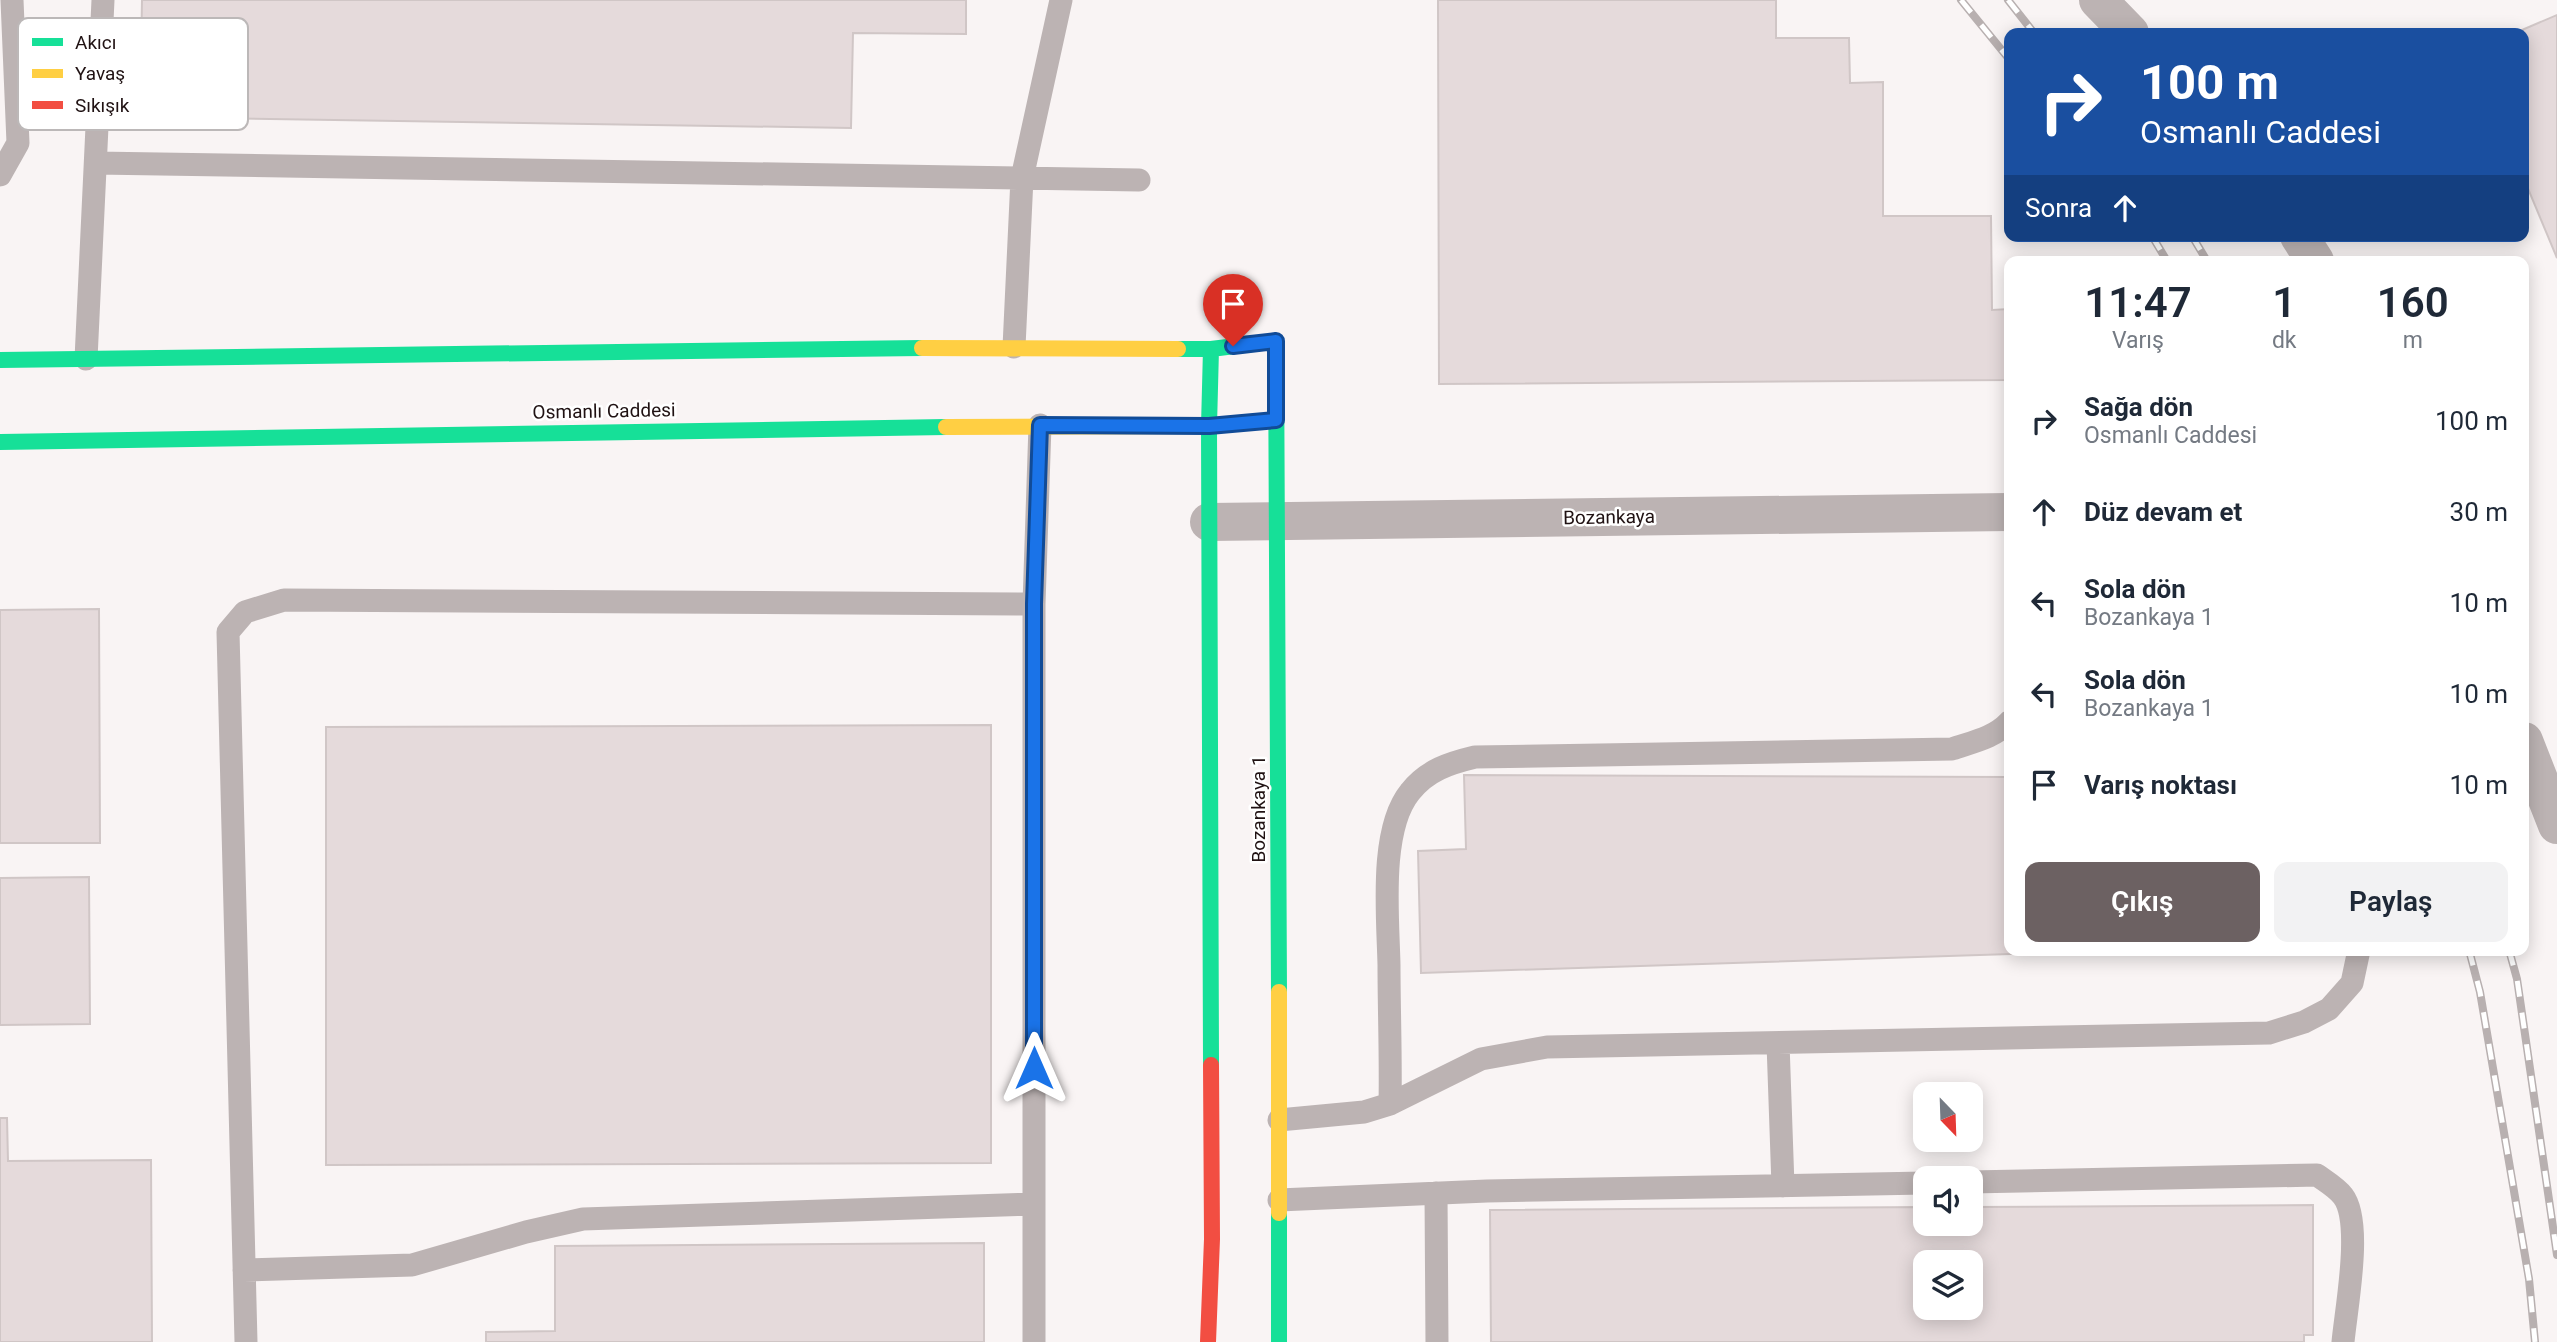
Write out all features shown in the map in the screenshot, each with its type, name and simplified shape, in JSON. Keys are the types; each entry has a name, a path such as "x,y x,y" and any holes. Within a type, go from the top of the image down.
{"street":[{"path":"2098,0 2125,28"},
{"name":"Bozankaya 1","path":"1211,349 1276,341 1279,1342"},
{"path":"0,360 1014,347 1211,349 1209,522 1212,1239 1208,1342"},
{"name":"Osmanlı Caddesi","path":"0,442 1040,425 1209,426 1276,420"},
{"name":"Bozankaya","path":"1209,522 2004,513"},
{"path":"2529,754 2557,825"}],"lane":[{"path":"0,175 18,143 12,0"},
{"path":"102,18 103,0"},
{"path":"1014,347 1022,178 1061,0"},
{"path":"86,359 97,130"},
{"path":"96,163 1139,180"},
{"path":"1034,1342 1034,604 1040,425"},
{"path":"246,1342 228,632 245,612 284,600 1034,604"},
{"path":"1390,1104 1387,878 1393,830 1410,791 1444,765 1475,757 1952,749 1988,737 2004,728"},
{"path":"1279,1120 1364,1112 1390,1104 1481,1059 1547,1047 2269,1034 2304,1022 2329,1009 2352,983 2358,956"},
{"path":"1779,1043 1783,1186"},
{"path":"1983,1182 2316,1175 2343,1196 2352,1225 2352,1257 2343,1342"},
{"path":"1279,1200 1436,1193 1913,1183"},
{"path":"1436,1193 1437,1342"},
{"path":"244,1270 412,1265 526,1232 583,1219 1034,1204"}],"building":[{"path":"142,0 966,0 966,34 853,33 851,128 248,119 248,18 142,18"},
{"path":"1438,0 1776,0 1776,38 1849,38 1850,83 1883,82 1883,216 1991,216 1992,310 2004,309 2004,380 1439,384"},
{"path":"2557,15 2557,258 2529,191 2529,28 2527,28"},
{"path":"99,609 100,843 0,843 0,610"},
{"path":"991,725 991,1163 326,1165 326,727"},
{"path":"1464,775 2004,777 2004,954 1421,973 1418,851 1466,849"},
{"path":"89,877 90,1024 0,1025 0,878"},
{"path":"0,1118 7,1118 8,1161 151,1160 152,1342 0,1342"},
{"path":"2313,1205 2313,1335 2304,1335 2304,1342 1491,1342 1490,1210 1913,1207 1913,1236 1983,1236 1983,1207"},
{"path":"984,1243 984,1342 486,1342 486,1332 555,1331 555,1246"}],"railway":[{"path":"1961,0 2004,53"},
{"path":"2008,0 2030,28"},
{"path":"2156,242 2164,256"},
{"path":"2196,242 2204,256"},
{"path":"2471,956 2480,992 2529,1279 2535,1342"},
{"path":"2511,956 2517,979 2557,1255"}],"traffic: fast":[{"path":"1178,349 1211,349 1276,341 1279,992"},
{"path":"0,360 922,348"},
{"path":"1211,349 1211,1065"},
{"path":"0,442 946,427"},
{"path":"1279,1213 1279,1342"}],"traffic: slow":[{"path":"922,348 1178,349"},
{"path":"946,427 1209,426 1276,420"},
{"path":"1279,992 1279,1213"}],"traffic: jam":[{"path":"1208,1342 1212,1239 1211,1065"}],"route":[{"path":"1034,1068 1034,604 1040,425 1209,426 1276,420 1276,341 1233,346"}]}
